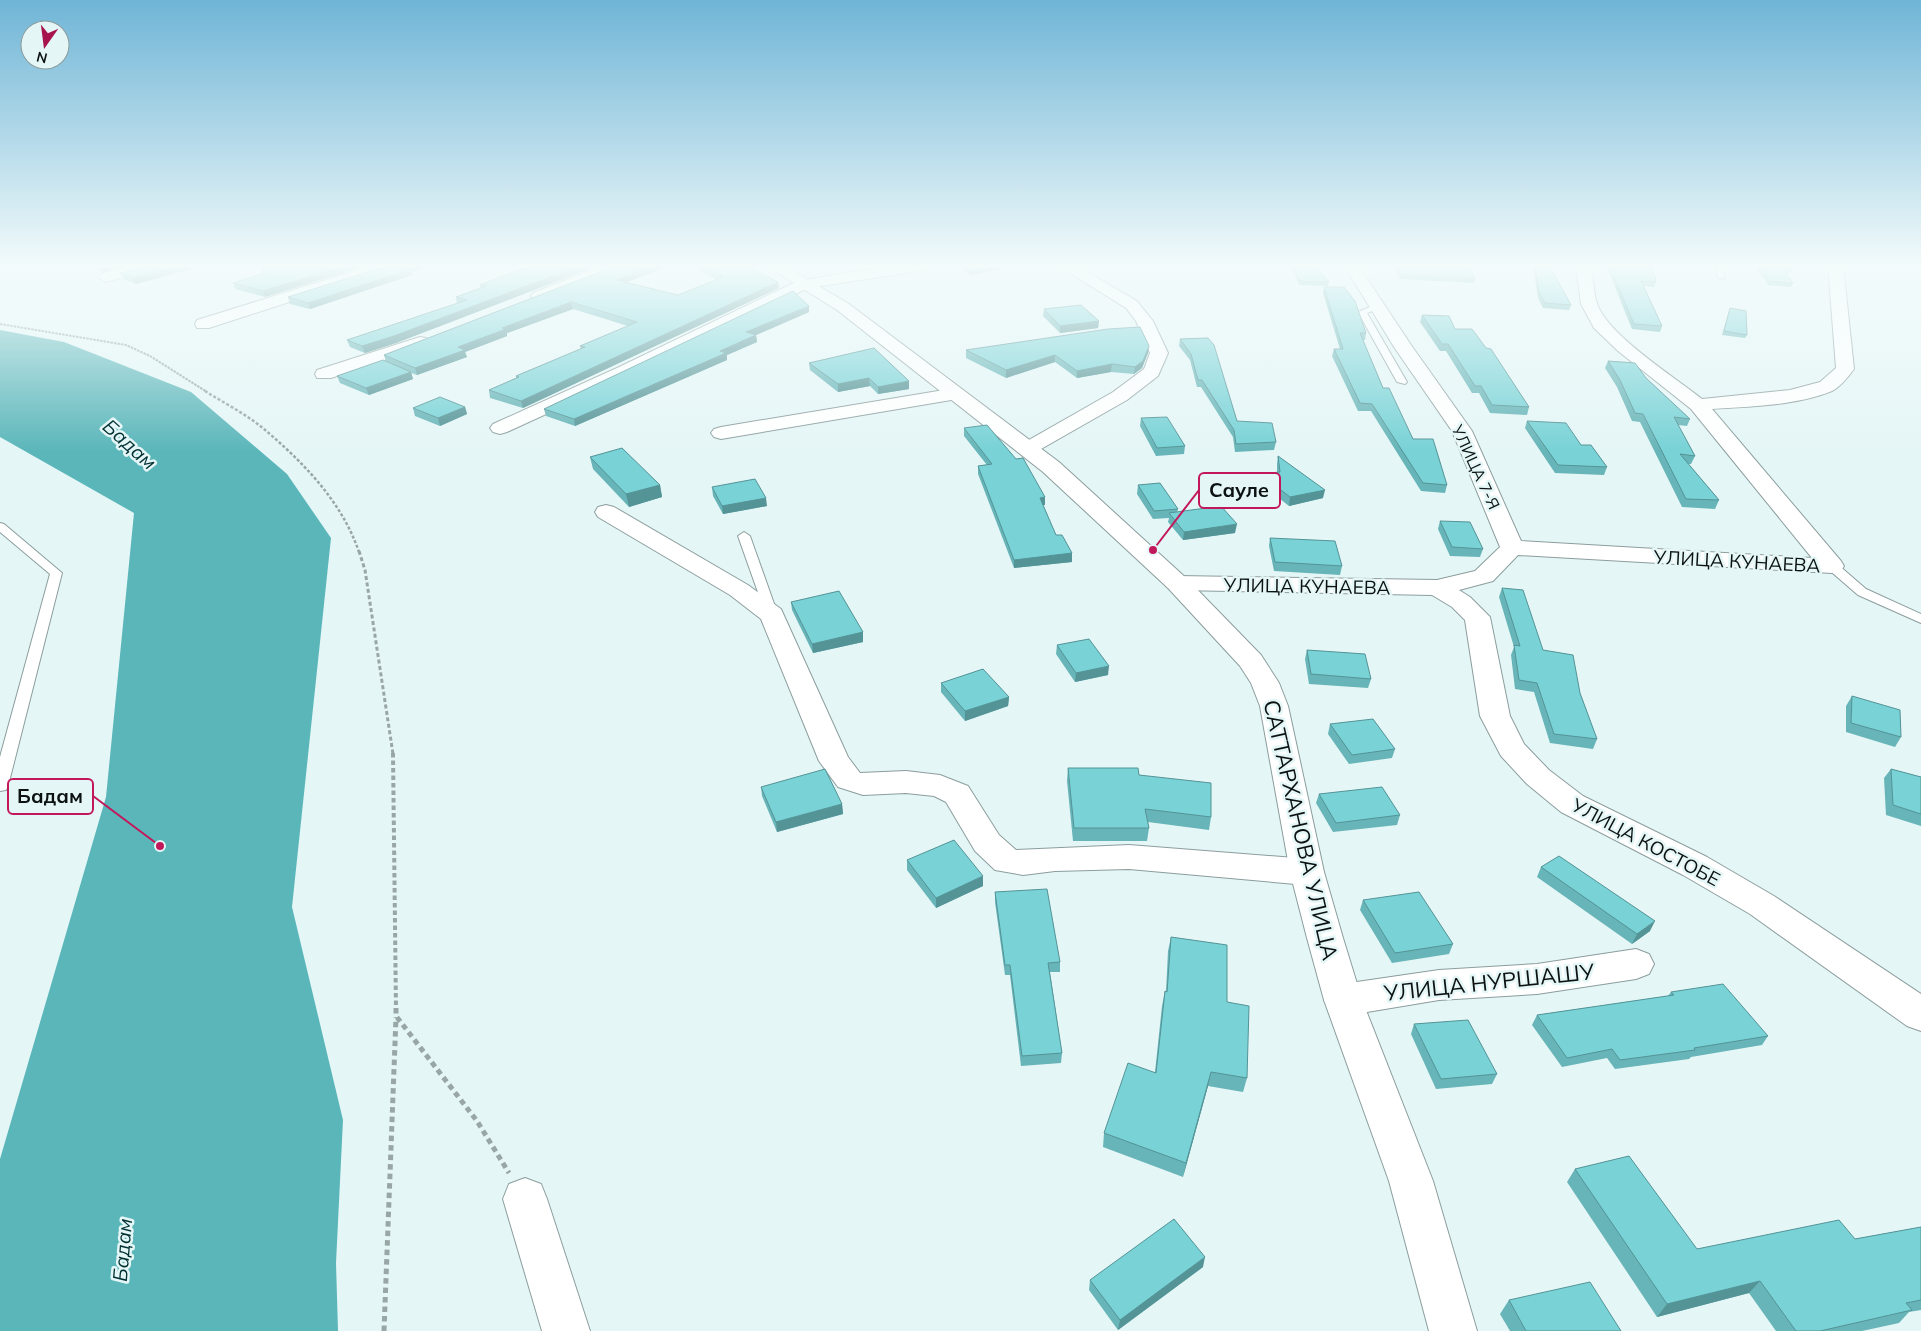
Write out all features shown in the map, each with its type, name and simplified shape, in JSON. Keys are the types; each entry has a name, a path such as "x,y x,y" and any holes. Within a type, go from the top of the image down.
{"street":[{"path":"500,428 715,327"},
{"name":"САТТАРХАНОВА УЛИЦА","path":"869,327 1051,467 1177,583 1250,661 1265,683 1274,706 1307,872 1343,1000 1411,1181 1453,1331"},
{"path":"1027,449 1112,401 1152,372 1159,353 1144,327"},
{"name":"УЛИЦА 7-Я","path":"1390,327 1462,430 1512,548"},
{"name":"УЛИЦА КУНАЕВА","path":"1603,327 1624,347 1698,405 1832,566"},
{"path":"1698,405 1791,396 1827,386 1845,369 1841,327"},
{"path":"324,374 437,336"},
{"path":"720,432 956,394"},
{"path":"606,512 739,590 772,615 834,761 849,780 863,784 906,782 940,786 957,794 987,843 1007,861 1022,863 1055,859 1129,857 1307,872"},
{"name":"УЛИЦА КУНАЕВА","path":"1177,583 1449,595 1484,576 1512,548 1832,566"},
{"name":"УЛИЦА КОСТОБЕ","path":"1449,595 1477,618 1481,630 1487,680 1495,716 1512,749 1538,777 1572,804 1695,866 1762,905 1921,1015"},
{"name":"УЛИЦА НУРШАШУ","path":"1343,1000 1439,985 1537,980 1636,964"},
{"path":"525,1199 566,1331"}],"lane":[{"path":"1371,327 1402,382"},
{"path":"0,526 56,573 0,786"},
{"path":"744,536 772,615"},
{"path":"1832,566 1862,592 1921,619"}],"path":[{"path":"20,327 126,344 150,356 263,428 328,491 351,528 365,570 393,744 396,1016 384,1331"},
{"path":"396,1016 477,1121 525,1199"}],"water":[{"path":"0,330 64,342 191,392 287,474 331,538 292,907 343,1120 336,1263 338,1331 0,1331 0,1159 106,797 134,513 0,437"}],"building":[{"path":"386,327 418,327 362,346 347,340"},
{"path":"457,327 504,327 502,328 506,329 458,347 465,350 415,368 384,355"},
{"path":"625,327 681,327 521,401 489,390 519,377 516,376 585,347 580,346"},
{"path":"717,327 758,327 746,332 756,335 720,351 726,353 574,419 544,409"},
{"path":"1140,327 1149,346 1143,361 1135,367 1112,364 1077,371 1055,355 1006,370 966,350 1108,329"},
{"path":"1336,327 1364,327 1366,333 1360,333 1383,388 1389,388 1413,439 1433,439 1447,485 1423,483 1372,404 1360,403 1334,349 1343,349"},
{"path":"1430,327 1472,329 1486,348 1491,349 1529,407 1492,405 1481,386 1475,386 1448,344 1442,344"},
{"path":"1725,327 1747,327 1747,335 1724,331"},
{"path":"1208,338 1214,345 1237,421 1272,423 1276,442 1236,444 1234,430 1202,380 1198,380 1191,354 1180,339"},
{"path":"874,348 909,381 878,387 869,378 838,384 809,363"},
{"path":"383,360 411,372 366,388 337,376"},
{"path":"1608,361 1635,363 1646,378 1690,419 1674,417 1695,456 1680,454 1719,500 1686,499 1643,414 1635,413 1620,380"},
{"path":"440,397 465,407 438,418 413,408"},
{"path":"1167,417 1185,446 1157,448 1141,418"},
{"path":"1527,421 1566,423 1581,445 1591,445 1607,467 1558,465"},
{"path":"987,425 1016,459 1023,458 1045,497 1040,498 1056,535 1062,535 1072,553 1014,560 978,466 992,464 964,428"},
{"path":"622,448 660,485 626,494 590,457"},
{"path":"1278,456 1325,490 1290,497 1260,474 1280,472"},
{"path":"755,479 766,498 722,506 712,487"},
{"path":"1160,483 1178,509 1154,511 1138,485"},
{"path":"1221,506 1237,524 1184,532 1169,513"},
{"path":"1440,521 1470,522 1483,549 1452,547"},
{"path":"1270,538 1335,541 1342,566 1275,562"},
{"path":"1502,588 1523,590 1543,650 1573,655 1580,693 1597,739 1554,734 1537,683 1519,680 1514,645 1520,646"},
{"path":"839,591 863,632 812,644 791,602"},
{"path":"1089,639 1109,666 1076,673 1057,645"},
{"path":"1307,650 1365,654 1371,679 1311,674"},
{"path":"983,669 1009,697 965,711 941,683"},
{"path":"1852,696 1900,710 1901,737 1851,723"},
{"path":"1373,719 1395,749 1352,755 1330,724"},
{"path":"1068,768 1138,768 1139,775 1211,783 1211,817 1145,809 1149,828 1074,828"},
{"path":"825,769 842,804 776,822 761,787"},
{"path":"1891,769 1921,777 1921,814 1893,805"},
{"path":"1382,787 1400,815 1336,823 1319,794"},
{"path":"954,840 983,876 936,898 907,860"},
{"path":"1559,856 1655,921 1637,934 1541,867"},
{"path":"1047,889 1060,962 1048,963 1062,1053 1022,1056 1010,965 1005,965 995,892"},
{"path":"1419,892 1453,944 1395,953 1363,900"},
{"path":"1171,937 1227,945 1227,1002 1249,1006 1247,1078 1211,1072 1186,1163 1104,1133 1128,1063 1156,1073 1165,991 1167,992"},
{"path":"1723,984 1768,1036 1694,1048 1695,1050 1620,1060 1612,1049 1567,1058 1537,1015 1674,995 1671,992"},
{"path":"1468,1020 1497,1074 1441,1079 1414,1024"},
{"path":"1629,1156 1697,1249 1839,1220 1855,1239 1921,1227 1921,1300 1906,1303 1912,1310 1820,1331 1796,1331 1760,1281 1667,1304 1575,1169"},
{"path":"1174,1219 1205,1257 1120,1320 1090,1280"},
{"path":"1590,1282 1621,1331 1526,1331 1509,1300"}],"place":[{"name":"Сауле","path":"1153,550"},
{"name":"Бадам","path":"160,846"}]}
